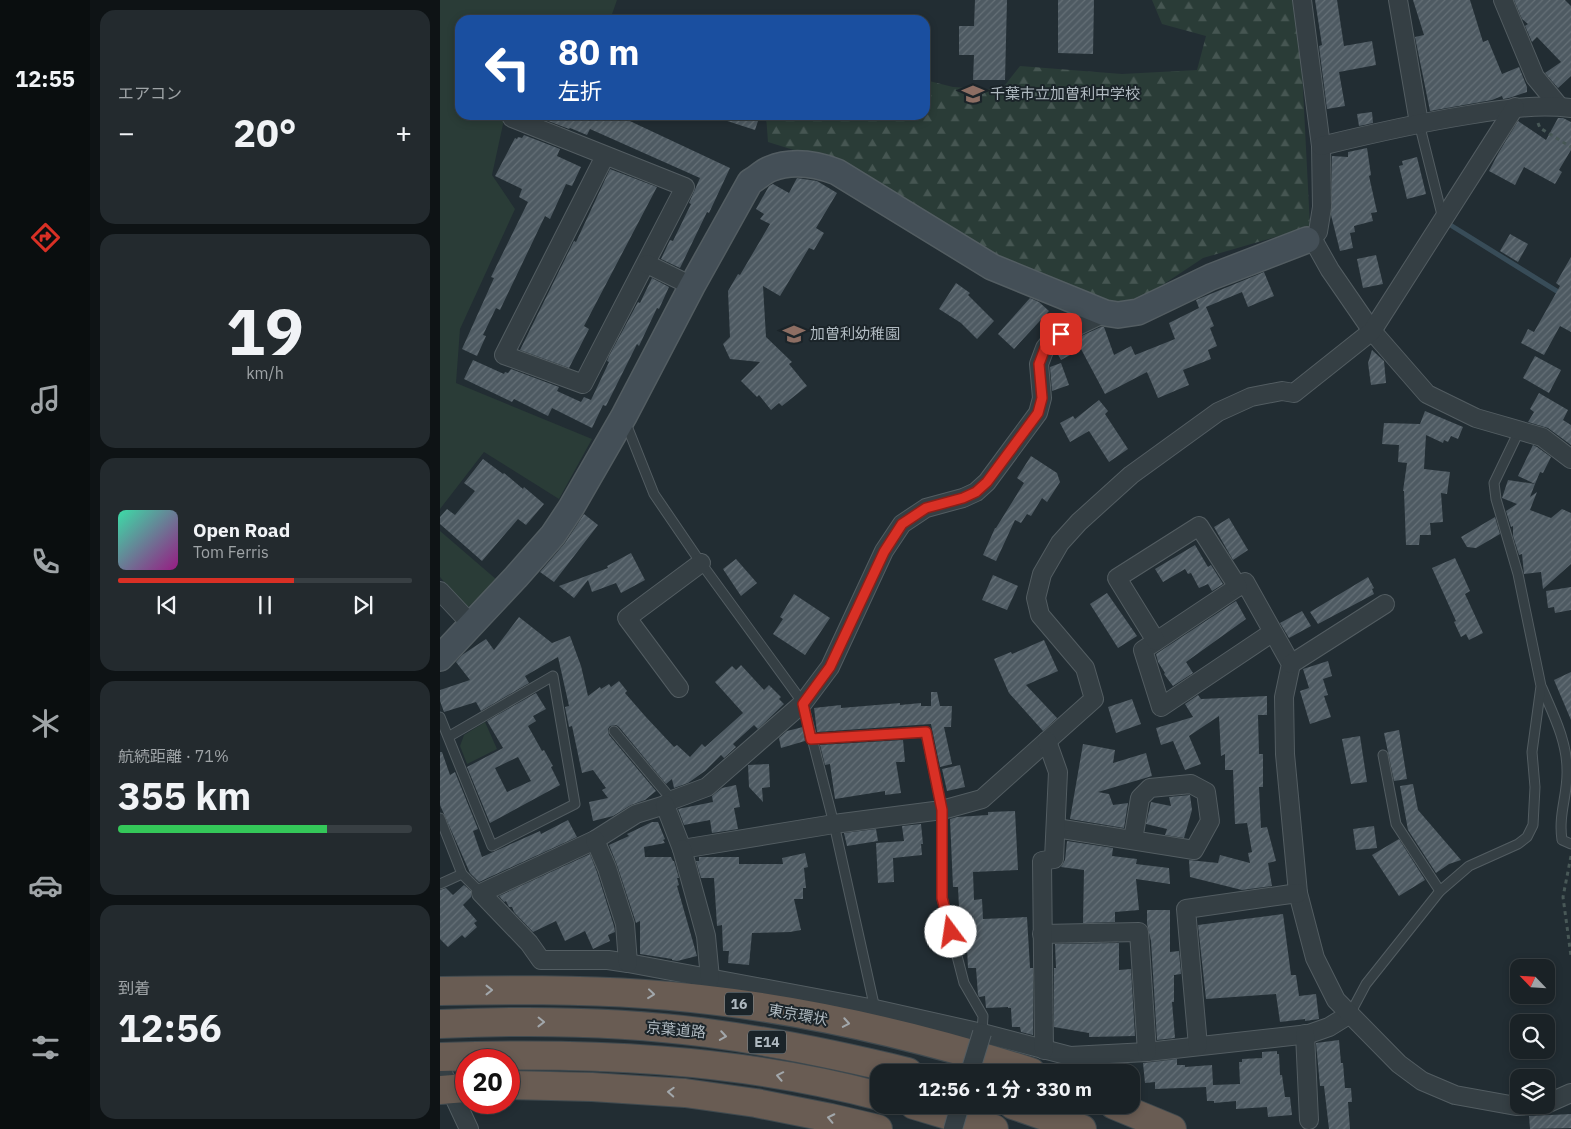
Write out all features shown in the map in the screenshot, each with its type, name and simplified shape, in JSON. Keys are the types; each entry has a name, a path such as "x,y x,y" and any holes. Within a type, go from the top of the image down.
{"highway":[{"name":"東京環状","path":"440,991 528,990 645,994 745,1005 867,1027 968,1052 1038,1061"},
{"name":"京葉道路","path":"440,1024 509,1022 623,1025 707,1033 772,1043 873,1064"},
{"name":"京葉道路","path":"447,1078 538,1054 621,1057 693,1063 768,1073 870,1094"},
{"path":"520,1085 592,1087 686,1093 756,1103 878,1129"},
{"path":"944,1114 994,1129"},
{"path":"1039,1114 1082,1129"},
{"path":"1136,1114 1172,1129"}],"street":[{"path":"440,658 516,577 552,535 588,480 624,416 692,286 750,182 771,169 795,163 823,167 837,172 992,267 1105,313 1118,315 1138,312 1211,277 1310,239 1318,232 1322,206 1321,146 1302,0"},
{"path":"1398,0 1419,123"},
{"path":"1503,0 1535,77 1567,103"},
{"path":"1321,146 1419,123 1523,107 1567,103"},
{"path":"682,849 834,824 942,810 982,799 1094,699 1084,668 1040,615 1036,598 1042,574 1060,543 1079,522 1131,475 1218,412 1251,397 1282,391 1294,393 1372,331 1443,219 1523,107"},
{"path":"517,120 686,187 583,384 504,355 605,156"},
{"path":"1310,239 1372,331 1427,394 1476,418 1542,437 1571,459"},
{"path":"647,264 692,286"},
{"path":"1105,313 1052,339 1045,348 1039,364 1042,398 1038,413 987,482 976,492 963,498 926,508 902,524 884,552 830,667 803,704 707,787 636,814 595,840 481,893 529,943 541,960 608,960 875,1009 982,1033 1038,1061 1070,1056 1148,1052 1305,1034 1330,1027 1350,1014"},
{"path":"1156,641 1117,578 1199,526 1238,587"},
{"path":"679,688 627,618 701,563"},
{"path":"1273,632 1162,706 1143,650 1245,582 1291,664 1284,696 1285,754 1298,893 1315,958 1336,1000 1399,1064 1422,1081 1455,1095 1510,1105"},
{"path":"440,591 472,625"},
{"path":"1291,664 1385,604"},
{"path":"1038,1061 1042,861 1054,859 1058,772 1047,741"},
{"path":"1056,828 1194,850 1210,821 1206,792 1191,784 1150,788 1140,798 1133,840"},
{"path":"668,803 706,936 710,978"},
{"path":"595,840 608,868 625,924 628,963"},
{"path":"1198,1046 1186,909 1298,893"},
{"path":"1042,934 1139,932 1148,1052"},
{"path":"972,1064 982,1033"},
{"path":"1305,1034 1309,1120"},
{"path":"447,1078 470,1129"},
{"path":"1555,1100 1571,1093"},
{"path":"953,1129 957,1114"}],"lane":[{"path":"1419,123 1443,219"},
{"path":"624,416 654,494 701,563 803,704 834,824 875,1009"},
{"path":"1519,431 1494,483 1496,499 1518,574 1541,686 1563,738 1568,770 1560,826 1562,840 1571,844"},
{"path":"440,717 448,738 492,846 575,804 553,676 448,738"},
{"path":"1350,1014 1366,984 1440,891 1469,866 1518,844 1527,837 1533,825 1535,787 1532,752 1541,686"},
{"path":"614,731 668,803"},
{"path":"811,739 926,732 942,810 942,898 964,983 983,1016 982,1033"},
{"path":"1382,755 1396,824 1440,891"},
{"path":"440,818 462,874 481,893"},
{"path":"440,884 462,874"}],"path":[{"path":"1523,107 1540,128 1571,147"},
{"path":"1571,856 1563,897 1571,956"}],"green space":[{"path":"440,0 617,0 612,15 455,15 455,120 504,120 492,175 515,209 460,329 456,383 592,439 559,499 484,452 440,509"},
{"path":"1152,0 1294,0 1301,50 1310,227 1203,258 1134,304 1094,304 1000,260 813,156 768,142 766,120 930,120 930,81 953,87 1001,90 1020,66 1122,74 1197,70 1206,36 1162,24"},
{"path":"440,531 497,580 467,608 440,577"},
{"path":"485,722 497,749 467,764 460,746 464,735"}],"building":[{"path":"975,0 1007,0 1005,80 973,80 974,55 959,55 959,26 974,26"},
{"path":"1058,0 1094,0 1093,54 1058,53"},
{"path":"1315,0 1337,0 1344,46 1372,41 1376,65 1339,72 1345,106 1327,109 1319,46 1322,45"},
{"path":"1413,0 1470,0 1483,42 1488,40 1502,74 1519,67 1527,87 1527,92 1509,98 1503,99 1502,96 1492,100 1430,111 1415,37 1424,35"},
{"path":"1514,0 1565,0 1571,6 1571,76 1558,88 1545,73 1561,62 1537,37 1532,42 1525,26 1528,24 1522,19"},
{"path":"1372,112 1373,123 1359,126 1357,114"},
{"path":"1558,118 1571,122 1571,150 1559,170 1562,172 1555,184 1524,167 1515,185 1489,171 1518,121 1546,140"},
{"path":"628,120 730,168 680,268 661,259 670,240 673,241 691,204 689,203 700,178 590,129 587,135 548,121"},
{"path":"724,120 758,120 755,130"},
{"path":"524,135 560,149 557,156 581,167 572,186 566,184 550,219 545,216 500,310 496,308 483,335 486,336 477,356 462,349 494,278 491,277 528,202 519,197 522,189 495,176 515,138 522,138"},
{"path":"1367,148 1371,175 1369,176 1377,212 1371,213 1373,221 1354,226 1355,232 1350,233 1353,248 1340,251 1331,215 1332,156 1348,157 1348,152"},
{"path":"1417,157 1426,194 1407,199 1399,166 1403,165 1402,161"},
{"path":"610,169 657,187 584,326 589,329 569,368 520,350 574,241 576,242"},
{"path":"797,178 817,181 837,193 816,228 824,233 814,250 809,248 780,296 763,286 766,337 792,362 789,364 807,386 782,406 779,403 771,410 759,395 757,397 741,381 760,362 730,359 723,344 730,337 728,291 738,274 740,275 770,224 760,219 764,214 756,209 769,186 773,184 789,193"},
{"path":"1510,234 1528,244 1518,262 1500,251"},
{"path":"1376,255 1383,284 1363,288 1357,259"},
{"path":"1571,257 1571,332 1560,326 1544,355 1521,343 1528,329 1534,332 1560,286 1556,283"},
{"path":"1264,272 1274,296 1248,307 1242,292 1206,307 1214,326 1210,328 1217,346 1208,350 1211,359 1183,370 1189,385 1158,398 1147,372 1105,394 1081,349 1061,360 1056,351 1066,343 1104,327 1114,355 1131,346 1135,355 1175,339 1169,323 1199,308 1196,300"},
{"path":"652,278 669,287 639,346 637,344 606,406 603,405 592,428 552,408 548,416 514,399 512,402 464,379 473,360 504,374 505,372 508,373 511,369 559,387 557,391 581,402 584,397 591,400 609,362 607,361 609,356 638,302 640,303"},
{"path":"956,283 970,293 968,295 994,321 977,339 961,323 939,309"},
{"path":"1030,298 1039,302 1049,311 1014,349 998,334"},
{"path":"1372,350 1384,361 1386,383 1371,385 1368,363"},
{"path":"1535,356 1561,370 1549,393 1523,378"},
{"path":"1061,363 1069,385 1052,391 1050,367"},
{"path":"1539,393 1568,410 1563,420 1571,425 1571,445 1548,428 1528,422 1534,412 1530,409"},
{"path":"1099,400 1108,411 1105,414 1128,449 1109,462 1089,431 1070,442 1060,423 1073,416 1075,419"},
{"path":"1425,411 1463,427 1458,439 1451,436 1448,442 1444,440 1443,443 1426,435 1424,469 1450,472 1447,494 1441,493 1443,522 1430,523 1431,535 1420,535 1419,545 1406,545 1403,491 1407,463 1398,462 1399,445 1382,444 1384,423 1420,424"},
{"path":"1533,445 1551,457 1543,473 1540,472 1535,484 1518,476"},
{"path":"1031,456 1057,473 1060,482 1047,502 1042,498 1031,516 1027,514 1021,523 1015,520 996,561 983,555 995,528 1024,483 1017,478"},
{"path":"483,459 523,489 524,487 544,504 526,525 518,519 482,561 440,524 440,517 447,509 455,515 475,491 464,483"},
{"path":"1508,480 1535,484 1530,497 1537,492 1530,510 1551,518 1562,509 1571,513 1571,564 1543,589 1541,572 1524,574 1522,554 1519,555 1513,536 1513,526 1511,527 1506,511 1517,504 1502,498"},
{"path":"584,514 598,525 554,582 540,572 565,543"},
{"path":"1495,517 1500,534 1476,548 1467,547 1461,537"},
{"path":"1229,518 1248,550 1233,560 1214,527"},
{"path":"1195,545 1208,567 1211,565 1223,584 1212,591 1208,584 1199,588 1191,573 1188,574 1185,569 1163,582 1155,569"},
{"path":"631,553 645,580 621,593 616,583 592,592 588,580 574,598 559,586 608,568 607,566"},
{"path":"1455,558 1470,591 1465,594 1483,633 1469,640 1466,634 1461,637 1454,622 1456,621 1432,568"},
{"path":"736,559 757,583 741,596 723,569"},
{"path":"993,575 1018,586 1007,610 982,600"},
{"path":"1368,577 1374,588 1372,589 1374,594 1318,624 1310,612"},
{"path":"1571,587 1571,610 1555,613 1554,607 1548,608 1546,591"},
{"path":"1107,593 1137,636 1118,648 1090,604"},
{"path":"794,594 830,618 805,655 773,634 783,619 780,617"},
{"path":"1236,601 1246,619 1186,662 1193,673 1173,686 1164,674 1156,654"},
{"path":"1302,611 1311,626 1289,638 1280,623"},
{"path":"519,617 552,643 570,636 581,666 588,696 600,687 601,689 609,684 611,687 619,681 627,691 625,693 645,716 674,747 677,745 690,757 702,744 705,747 743,713 715,682 732,666 736,670 741,665 764,690 769,685 781,697 779,699 784,704 758,729 754,725 733,744 736,747 724,758 721,755 705,771 688,783 674,788 672,779 666,784 619,727 616,725 610,726 608,729 609,735 656,791 645,800 631,805 613,816 593,821 589,802 608,798 602,790 606,788 593,770 582,773 572,726 569,727 565,707 569,706 558,657 525,676 529,683 481,711 476,702 444,712 440,701 440,690 470,680 456,662 462,655 486,639 494,650"},
{"path":"1044,640 1058,671 1026,685 1057,718 1043,731 1009,693 994,659 1011,652 1012,654"},
{"path":"1328,661 1332,676 1323,679 1328,695 1324,696 1331,717 1310,724 1300,691 1309,688 1303,669"},
{"path":"1571,672 1571,720 1554,680"},
{"path":"931,692 937,692 940,706 952,706 951,727 944,727 952,764 940,767 931,724 817,732 814,708 841,705 841,708 900,703 900,705 921,703 921,706 931,706"},
{"path":"536,693 546,709 533,716 536,721 528,726 553,766 551,767 560,785 490,823 467,767 503,748 487,721","holes":["518,757 531,781 507,792 495,768"]},
{"path":"1198,695 1201,699 1267,696 1267,715 1258,715 1259,754 1263,754 1263,787 1259,787 1261,828 1267,827 1276,861 1268,863 1272,886 1242,890 1190,877 1189,860 1218,863 1220,855 1250,863 1248,853 1252,852 1247,823 1235,824 1233,770 1225,770 1225,754 1221,756 1219,716 1189,736 1201,764 1185,770 1173,741 1161,745 1156,728 1193,717 1185,704"},
{"path":"1132,699 1141,724 1116,733 1108,707"},
{"path":"803,727 805,741 781,748 779,738 787,731"},
{"path":"1399,730 1407,779 1394,781 1384,733"},
{"path":"1360,736 1367,782 1351,784 1342,739"},
{"path":"903,740 905,762 896,762 901,793 885,795 885,791 835,799 830,764 825,765 820,745"},
{"path":"1083,744 1115,750 1113,763 1146,753 1152,776 1098,792 1109,794 1113,805 1128,803 1124,828 1070,819"},
{"path":"440,752 442,752 450,775 455,772 478,829 473,831 482,857 540,831 541,834 568,820 577,837 479,882 470,873 440,805"},
{"path":"769,764 770,787 762,788 763,802 749,787 748,765"},
{"path":"960,765 965,787 947,791 942,769"},
{"path":"1413,784 1418,810 1461,860 1449,864 1436,873 1408,830 1400,786"},
{"path":"736,785 740,807 734,808 738,829 712,833 710,820 684,825 678,809 713,802 712,796 722,788"},
{"path":"1190,795 1192,810 1184,838 1165,835 1167,829 1146,824 1151,802 1171,806 1169,797"},
{"path":"1015,811 1018,870 973,872 974,900 982,899 983,919 1027,917 1030,968 1033,968 1033,1035 1021,1032 1020,1027 1012,1027 1011,1008 986,1008 985,996 979,997 976,968 968,968 966,927 960,928 958,887 953,887 950,819 988,815 988,812"},
{"path":"652,822 658,822 665,843 644,847 645,857 671,857 674,861 679,878 677,878 679,885 677,886 697,956 677,961 640,954 640,921 636,923 609,845"},
{"path":"921,824 922,855 893,858 894,882 878,883 876,843 904,841 902,826"},
{"path":"1374,826 1377,848 1356,850 1353,829"},
{"path":"876,829 878,841 847,846 844,833"},
{"path":"1399,839 1425,880 1399,896 1372,855"},
{"path":"1067,841 1113,848 1112,856 1137,859 1136,864 1169,868 1170,884 1136,879 1139,910 1115,912 1115,922 1083,923 1084,870 1061,867 1065,860"},
{"path":"805,853 808,867 804,868 806,888 803,888 803,899 794,899 801,930 752,933 749,965 728,963 729,951 723,951 722,925 717,926 714,878 701,878 696,861 699,861 699,857 739,857 739,864 783,864 782,858"},
{"path":"590,854 615,932 608,935 610,941 593,949 585,931 565,941 556,921 533,932 514,912 512,907 509,907 506,901 504,902 499,896"},
{"path":"464,885 471,891 471,897 463,905 477,921 474,923 477,927 465,938 462,935 448,947 440,939 440,890 446,888 453,895"},
{"path":"1147,910 1170,910 1170,952 1179,951 1181,974 1174,975 1174,1002 1172,1002 1175,1038 1157,1040 1151,941 1147,924"},
{"path":"1283,914 1291,975 1296,975 1299,996 1316,994 1319,1019 1280,1022 1276,994 1206,999 1198,925"},
{"path":"1119,943 1119,970 1131,969 1135,1036 1089,1037 1089,1033 1054,1027 1055,944"},
{"path":"1339,1040 1345,1088 1351,1088 1352,1102 1348,1102 1350,1129 1329,1129 1324,1086 1320,1086 1316,1043"},
{"path":"1277,1051 1285,1097 1290,1097 1292,1115 1268,1117 1267,1107 1236,1109 1236,1101 1214,1103 1214,1101 1207,1101 1206,1087 1155,1089 1155,1082 1145,1083 1143,1063 1177,1059 1177,1065 1185,1065 1185,1067 1212,1065 1213,1085 1240,1084 1239,1062 1242,1062 1242,1059 1262,1058 1262,1052"},
{"path":"1571,1114 1571,1128 1530,1129 1529,1116"}],"waterway":[{"path":"1452,226 1571,300"}],"place":[{"name":"千葉市立加曽利中学校","path":"973,94"},
{"name":"加曽利幼稚園","path":"794,334"}],"route":[{"path":"951,932 942,898 942,810 926,732 811,739 803,704 830,667 884,552 902,524 926,508 963,498 976,492 987,482 1038,413 1042,398 1039,364 1045,348 1052,339 1061,334"}]}
